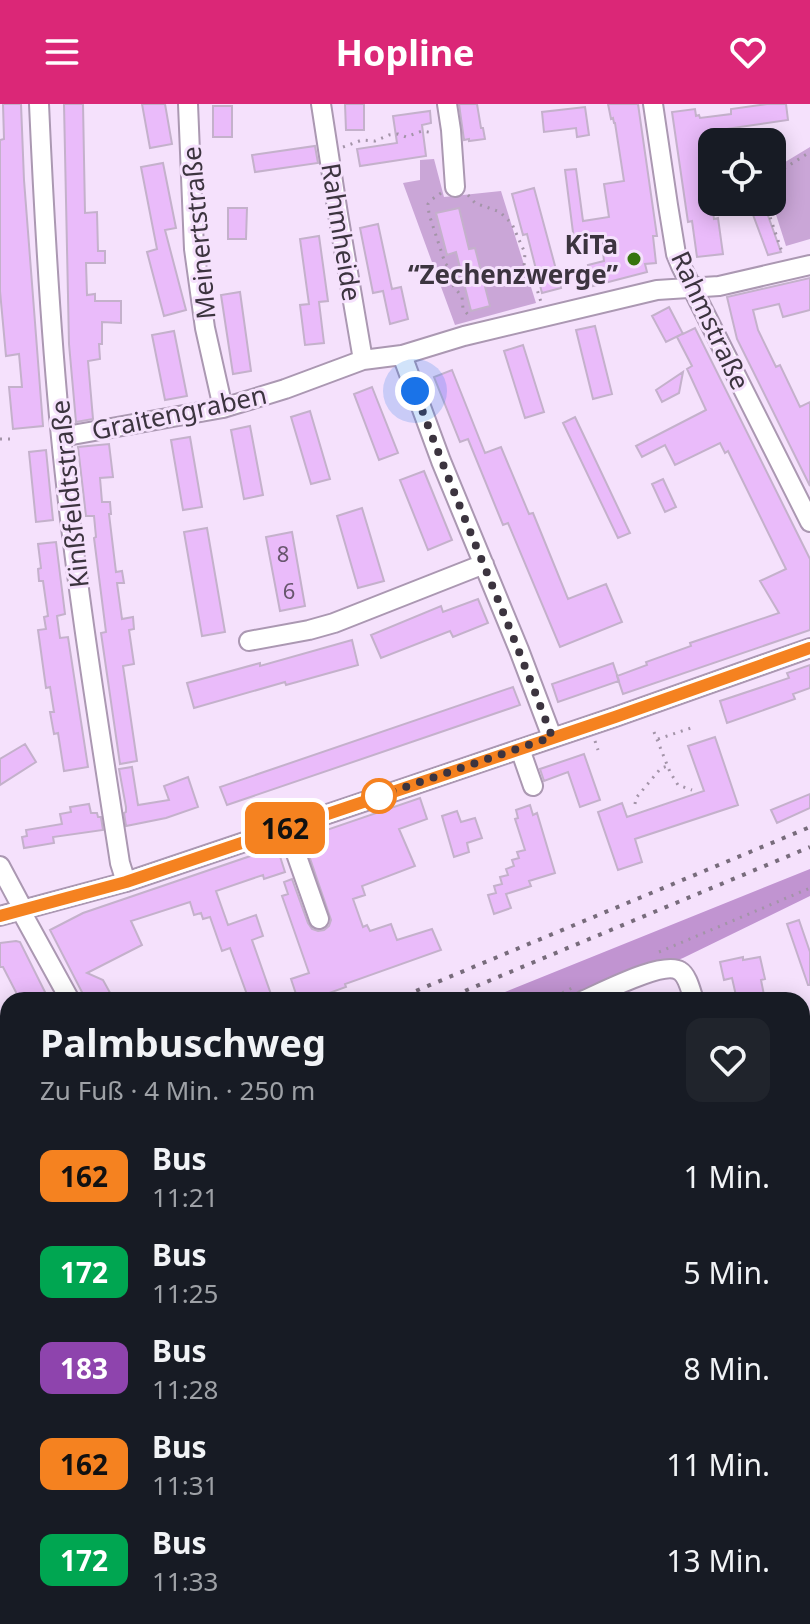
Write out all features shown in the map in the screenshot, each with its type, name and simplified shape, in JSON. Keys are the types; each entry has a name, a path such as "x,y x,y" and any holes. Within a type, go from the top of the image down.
{"street":[{"name":"Kinßfeldtstraße","path":"39,104 61,437 86,650 120,863 126,882"},
{"name":"Meinertstraße","path":"188,104 194,249 205,328 223,408"},
{"name":"Rahmheide","path":"321,104 363,360"},
{"path":"447,104 455,187"},
{"name":"Rahmstraße","path":"653,104 676,254 810,522"},
{"name":"Graitengraben","path":"61,437 223,408 363,360 402,355 657,290 719,286 810,265"},
{"path":"402,355 441,461 552,737"},
{"path":"249,641 334,623 484,564"},
{"path":"0,916 126,882 810,648"},
{"path":"520,749 533,786"},
{"path":"287,828 319,919"},
{"path":"0,866 63,992"},
{"path":"584,991 666,967 680,971 691,992"}],"path":[{"path":"328,149 348,147 365,139 375,141 389,135 408,137 422,131 433,132 452,141"},
{"path":"786,167 810,152"},
{"path":"476,334 471,318 463,309 462,297 454,288 453,272 445,263 429,214 428,204 431,200 455,187 468,194 475,203 500,212 512,224 525,253 524,266 534,280 545,317"},
{"path":"770,216 789,270"},
{"path":"0,439 14,439"},
{"path":"658,739 694,727"},
{"path":"654,732 678,785 692,790"},
{"path":"635,804 636,798 661,768 668,766"},
{"path":"653,955 810,888"}],"shaded area":[{"path":"810,147 810,239 786,246 776,216 786,216 786,162"},
{"path":"434,159 444,197 501,191 536,303 455,325 403,183 420,180 420,160"},
{"path":"810,869 810,896 683,958 594,992 505,992"}],"building":[{"path":"3,104 21,104 43,426 13,429 9,387 22,387 19,354 6,356 0,291 0,140 4,139"},
{"path":"64,104 83,104 85,213 97,212 98,251 105,251 105,263 86,263 87,295 95,294 95,301 121,301 121,323 102,322 100,359 88,361 93,419 76,422 69,344"},
{"path":"142,104 165,104 172,144 150,148"},
{"path":"345,104 364,104 364,130 346,130"},
{"path":"459,104 477,104 485,139 464,140"},
{"path":"608,104 638,104 657,236 653,236 656,263 645,264 647,272 593,286 588,265 604,261 601,236 574,240 565,170 576,169 583,221 609,217 604,184 624,181 615,123"},
{"path":"786,104 788,120 733,128 698,128 698,216 718,218 723,254 697,257 692,221 688,222 672,112 695,109 696,116 700,118 731,114 731,109"},
{"path":"213,106 232,106 232,137 213,137"},
{"path":"585,107 589,135 577,137 576,128 544,132 542,112"},
{"path":"430,111 431,123 422,125 426,156 360,166 357,149 397,143 393,116"},
{"path":"315,146 318,163 255,172 252,155"},
{"path":"163,163 176,228 165,230 186,310 164,316 147,252 157,249 141,167"},
{"path":"534,188 561,288 542,293 527,234 523,235 512,194"},
{"path":"228,208 247,208 246,239 228,239"},
{"path":"459,208 469,249 475,248 490,306 471,311 456,252 447,255 436,213"},
{"path":"753,216 768,216 781,252 768,255"},
{"path":"378,224 392,289 401,287 408,319 390,324 383,291 373,293 360,228"},
{"path":"319,236 328,301 319,302 324,343 305,345 300,305 309,304 300,239"},
{"path":"810,278 810,310 783,317 779,304 753,310 758,330 776,367 780,365 800,407 810,402 810,486 737,339 727,297"},
{"path":"240,292 251,371 233,374 221,295"},
{"path":"669,307 683,334 695,328 810,559 810,630 623,694 617,676 691,646 690,643 779,613 760,581 786,569 728,451 725,453 720,443 675,465 665,445 642,457 636,446 706,410 687,369 692,366 677,337 682,334 666,342 652,316"},
{"path":"595,326 612,394 593,399 576,330"},
{"path":"174,331 187,396 165,400 152,335"},
{"path":"523,345 544,412 525,418 504,351"},
{"path":"452,370 485,453 501,447 529,514 533,513 568,599 606,584 622,622 560,647 508,523 503,525 468,439 460,442 434,377"},
{"path":"683,372 679,393 662,402 656,390"},
{"path":"372,387 398,453 379,460 354,394"},
{"path":"310,411 330,479 311,484 291,417"},
{"path":"575,417 630,533 618,538 563,423"},
{"path":"250,426 263,495 244,499 231,430"},
{"path":"190,437 202,507 183,510 171,440"},
{"path":"109,444 113,477 100,478 102,502 110,502 116,572 122,571 124,583 117,583 122,619 133,617 134,629 129,630 134,664 123,666 137,761 120,764 101,633 106,632 94,516 86,516 78,447"},
{"path":"46,450 53,520 36,522 29,452"},
{"path":"424,471 452,540 428,550 400,480"},
{"path":"663,479 676,507 665,512 652,484"},
{"path":"362,508 384,581 358,588 337,516"},
{"path":"207,528 225,632 202,636 184,532"},
{"path":"292,532 305,606 280,611 266,537"},
{"path":"56,542 65,614 57,616 60,638 68,637 88,767 64,771 58,733 54,734 50,712 54,712 50,687 46,688 38,630 46,629 44,617 48,616 43,581 39,581 38,544"},
{"path":"478,599 488,623 453,637 450,631 381,658 371,635 441,606 443,612"},
{"path":"352,640 358,665 194,708 187,683"},
{"path":"613,663 619,681 558,702 552,684"},
{"path":"810,665 810,688 793,694 795,699 727,723 720,701 789,678 787,673"},
{"path":"513,687 520,705 227,805 220,787"},
{"path":"715,737 738,805 635,839 642,862 618,870 598,812 622,803 627,817 704,791 688,746"},
{"path":"25,744 36,762 0,785 0,759"},
{"path":"584,754 600,800 580,807 568,772 544,781 540,769"},
{"path":"132,767 138,805 169,800 164,786 188,777 198,807 166,818 126,826 119,769"},
{"path":"810,794 810,808 777,823 771,810"},
{"path":"420,798 427,819 399,829 415,866 362,886 365,895 353,899 363,927 367,925 370,931 391,924 397,940 432,929 441,950 345,984 346,987 332,992 295,992 291,979 309,973 282,896 288,894 284,882 292,879 312,929 324,930 331,920 303,838"},
{"path":"89,804 91,813 101,817 103,830 53,837 54,843 24,848 22,837 27,836 26,830 62,824 60,814 71,812 70,807"},
{"path":"530,805 533,815 537,813 555,873 529,881 531,886 506,894 511,908 494,914 488,895 496,893 494,886 502,884 500,877 508,875 506,869 514,866 512,860 519,858 517,852 525,850 515,819 518,818 516,810"},
{"path":"457,811 461,822 475,818 482,838 467,843 469,852 454,857 442,816"},
{"path":"277,847 285,872 264,879 263,875 216,891 228,925 256,915 263,936 252,940 270,992 246,992 230,948 222,951 210,917 203,919 201,913 194,915 190,902 131,921 142,945 87,973 103,980 110,992 82,992 50,930 83,913"},
{"path":"799,920 810,952 810,985 787,924"},
{"path":"20,942 45,992 16,992 3,967 0,967 0,943"},
{"path":"760,957 765,979 761,980 763,992 735,992 732,978 724,980 720,962"}],"railway":[{"path":"413,992 810,827"},
{"path":"462,992 810,847"}],"bus line":[{"name":"162","path":"0,916 126,882 810,648"}],"place":[{"name":"KiTa “Zechenzwerge”","path":"634,259"}],"route":[{"path":"379,796 552,737 415,391"}]}
